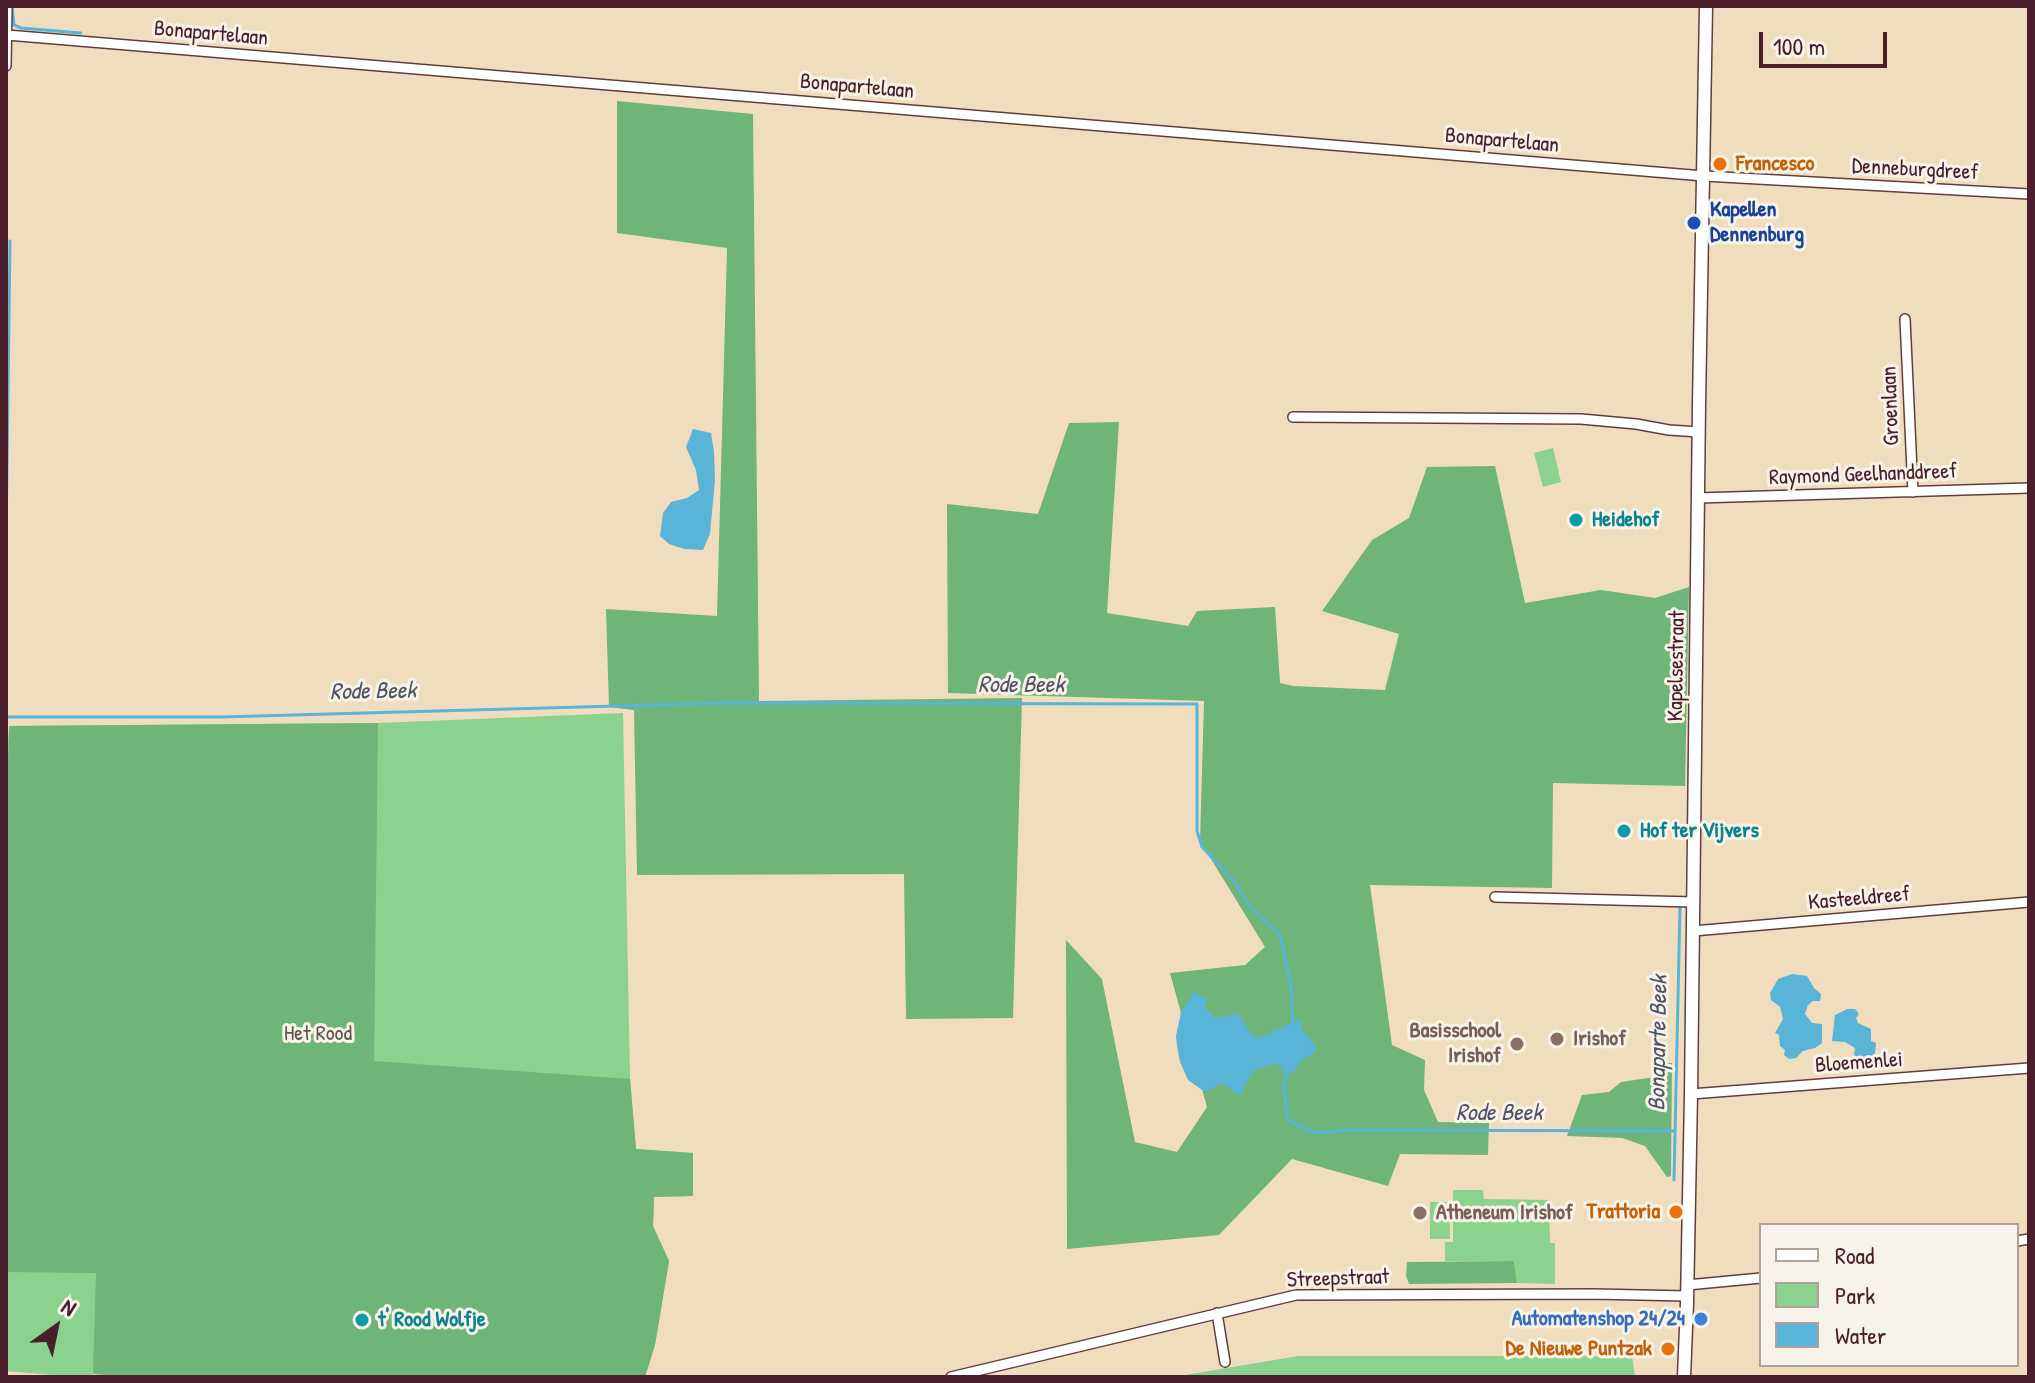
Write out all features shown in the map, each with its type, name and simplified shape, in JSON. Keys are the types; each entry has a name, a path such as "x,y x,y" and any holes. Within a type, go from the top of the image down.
{"main road":[{"name":"Kapelsestraat","path":"1684,1377 1691,1094 1706,6"}],"street":[{"path":"6,66 7,6"},
{"name":"Bonapartelaan","path":"7,35 1704,176"},
{"name":"Denneburgdreef","path":"1704,176 2029,194"},
{"name":"Groenlaan","path":"1905,319 1913,492"},
{"path":"1293,417 1581,419 1699,432"},
{"name":"Raymond Geelhanddreef","path":"1698,498 2029,488"},
{"path":"1495,897 1693,902"},
{"name":"Kasteeldreef","path":"1693,931 2029,902"},
{"name":"Bloemenlei","path":"1691,1094 2029,1068"},
{"name":"Streepstraat","path":"951,1377 978,1374 1296,1295 1594,1294 1687,1290 1759,1278"},
{"path":"1217,1313 1225,1362"}],"green space":[{"path":"617,101 753,114 759,701 1022,698 1013,1018 906,1019 904,874 637,875 634,710 609,707 606,609 717,616 727,248 617,233"},
{"path":"1119,422 1107,613 1188,626 1197,611 1275,607 1280,683 1385,690 1399,634 1322,611 1372,540 1409,518 1427,467 1495,466 1525,603 1601,590 1655,598 1689,587 1685,786 1553,783 1552,888 1370,885 1392,1045 1425,1060 1424,1090 1438,1122 1489,1123 1488,1155 1400,1154 1388,1186 1292,1159 1219,1235 1067,1249 1066,940 1102,979 1135,1142 1177,1152 1207,1107 1170,973 1245,965 1265,947 1200,841 1204,701 948,693 947,504 1038,514 1069,423"},
{"path":"1553,448 1561,482 1543,487 1534,453"},
{"name":"Het Rood","path":"623,713 630,1079 636,1149 693,1153 693,1196 654,1197 653,1226 669,1261 655,1345 645,1377 138,1377 93,1374 92,1377 74,1377 6,1371 6,832 9,726 378,723"},
{"name":"Het Rood","path":"378,723 374,1061 630,1079 636,1149 693,1153 693,1196 654,1197 653,1226 669,1261 655,1345 645,1377 138,1377 93,1374 96,1273 6,1272 6,832 9,726"},
{"path":"1662,1063 1672,1063 1671,1176 1667,1177 1645,1146 1622,1138 1567,1136 1582,1095 1609,1092 1621,1082 1655,1077"},
{"path":"1453,1190 1483,1190 1484,1199 1549,1200 1550,1243 1555,1243 1555,1284 1517,1283 1514,1261 1445,1261 1445,1242 1453,1242"},
{"path":"1430,1202 1449,1202 1450,1239 1430,1239"},
{"path":"1514,1261 1517,1283 1409,1284 1406,1276 1407,1262"},
{"path":"1298,1356 1632,1356 1635,1377 1173,1377"}],"water":[{"path":"693,429 711,433 714,452 710,534 703,550 684,549 669,544 660,536 663,513 671,502 687,498 699,490 696,470 686,447"},
{"path":"1792,974 1807,976 1821,994 1820,1001 1808,1005 1805,1014 1812,1023 1822,1024 1822,1043 1789,1059 1780,1046 1779,1035 1775,1033 1783,1019 1780,1007 1771,1000 1770,993 1778,979"},
{"path":"1194,992 1208,999 1205,1007 1214,1017 1238,1013 1250,1033 1258,1038 1301,1020 1302,1030 1317,1049 1286,1076 1280,1065 1271,1064 1253,1070 1241,1095 1223,1083 1205,1092 1188,1080 1177,1046 1181,1012"},
{"path":"1855,1009 1859,1014 1856,1018 1858,1023 1871,1029 1871,1041 1876,1043 1871,1058 1858,1061 1855,1048 1845,1042 1832,1041 1835,1015"}],"waterway":[{"path":"12,6 14,25 21,28 81,33"},
{"name":"Rode Beek","path":"6,542 10,241"},
{"name":"Rode Beek","path":"6,717 221,717 725,703 1197,704 1197,831 1202,847 1234,881 1249,906 1280,934 1291,987 1293,1024"},
{"name":"Bonaparte Beek","path":"1674,1180 1680,907"},
{"name":"Rode Beek","path":"1286,1075 1284,1088 1288,1121 1316,1133 1347,1130 1675,1131"}],"place":[{"name":"Francesco","path":"1720,164"},
{"name":"Kapellen Dennenburg","path":"1694,223"},
{"name":"Heidehof","path":"1576,520"},
{"name":"Hof ter Vijvers","path":"1624,831"},
{"name":"Irishof","path":"1557,1039"},
{"name":"Basisschool Irishof","path":"1517,1044"},
{"name":"Trattoria","path":"1676,1212"},
{"name":"Atheneum Irishof","path":"1420,1213"},
{"name":"Automatenshop 24/24","path":"1701,1319"},
{"name":"t' Rood Wolfje","path":"362,1320"},
{"name":"De Nieuwe Puntzak","path":"1668,1349"}]}
